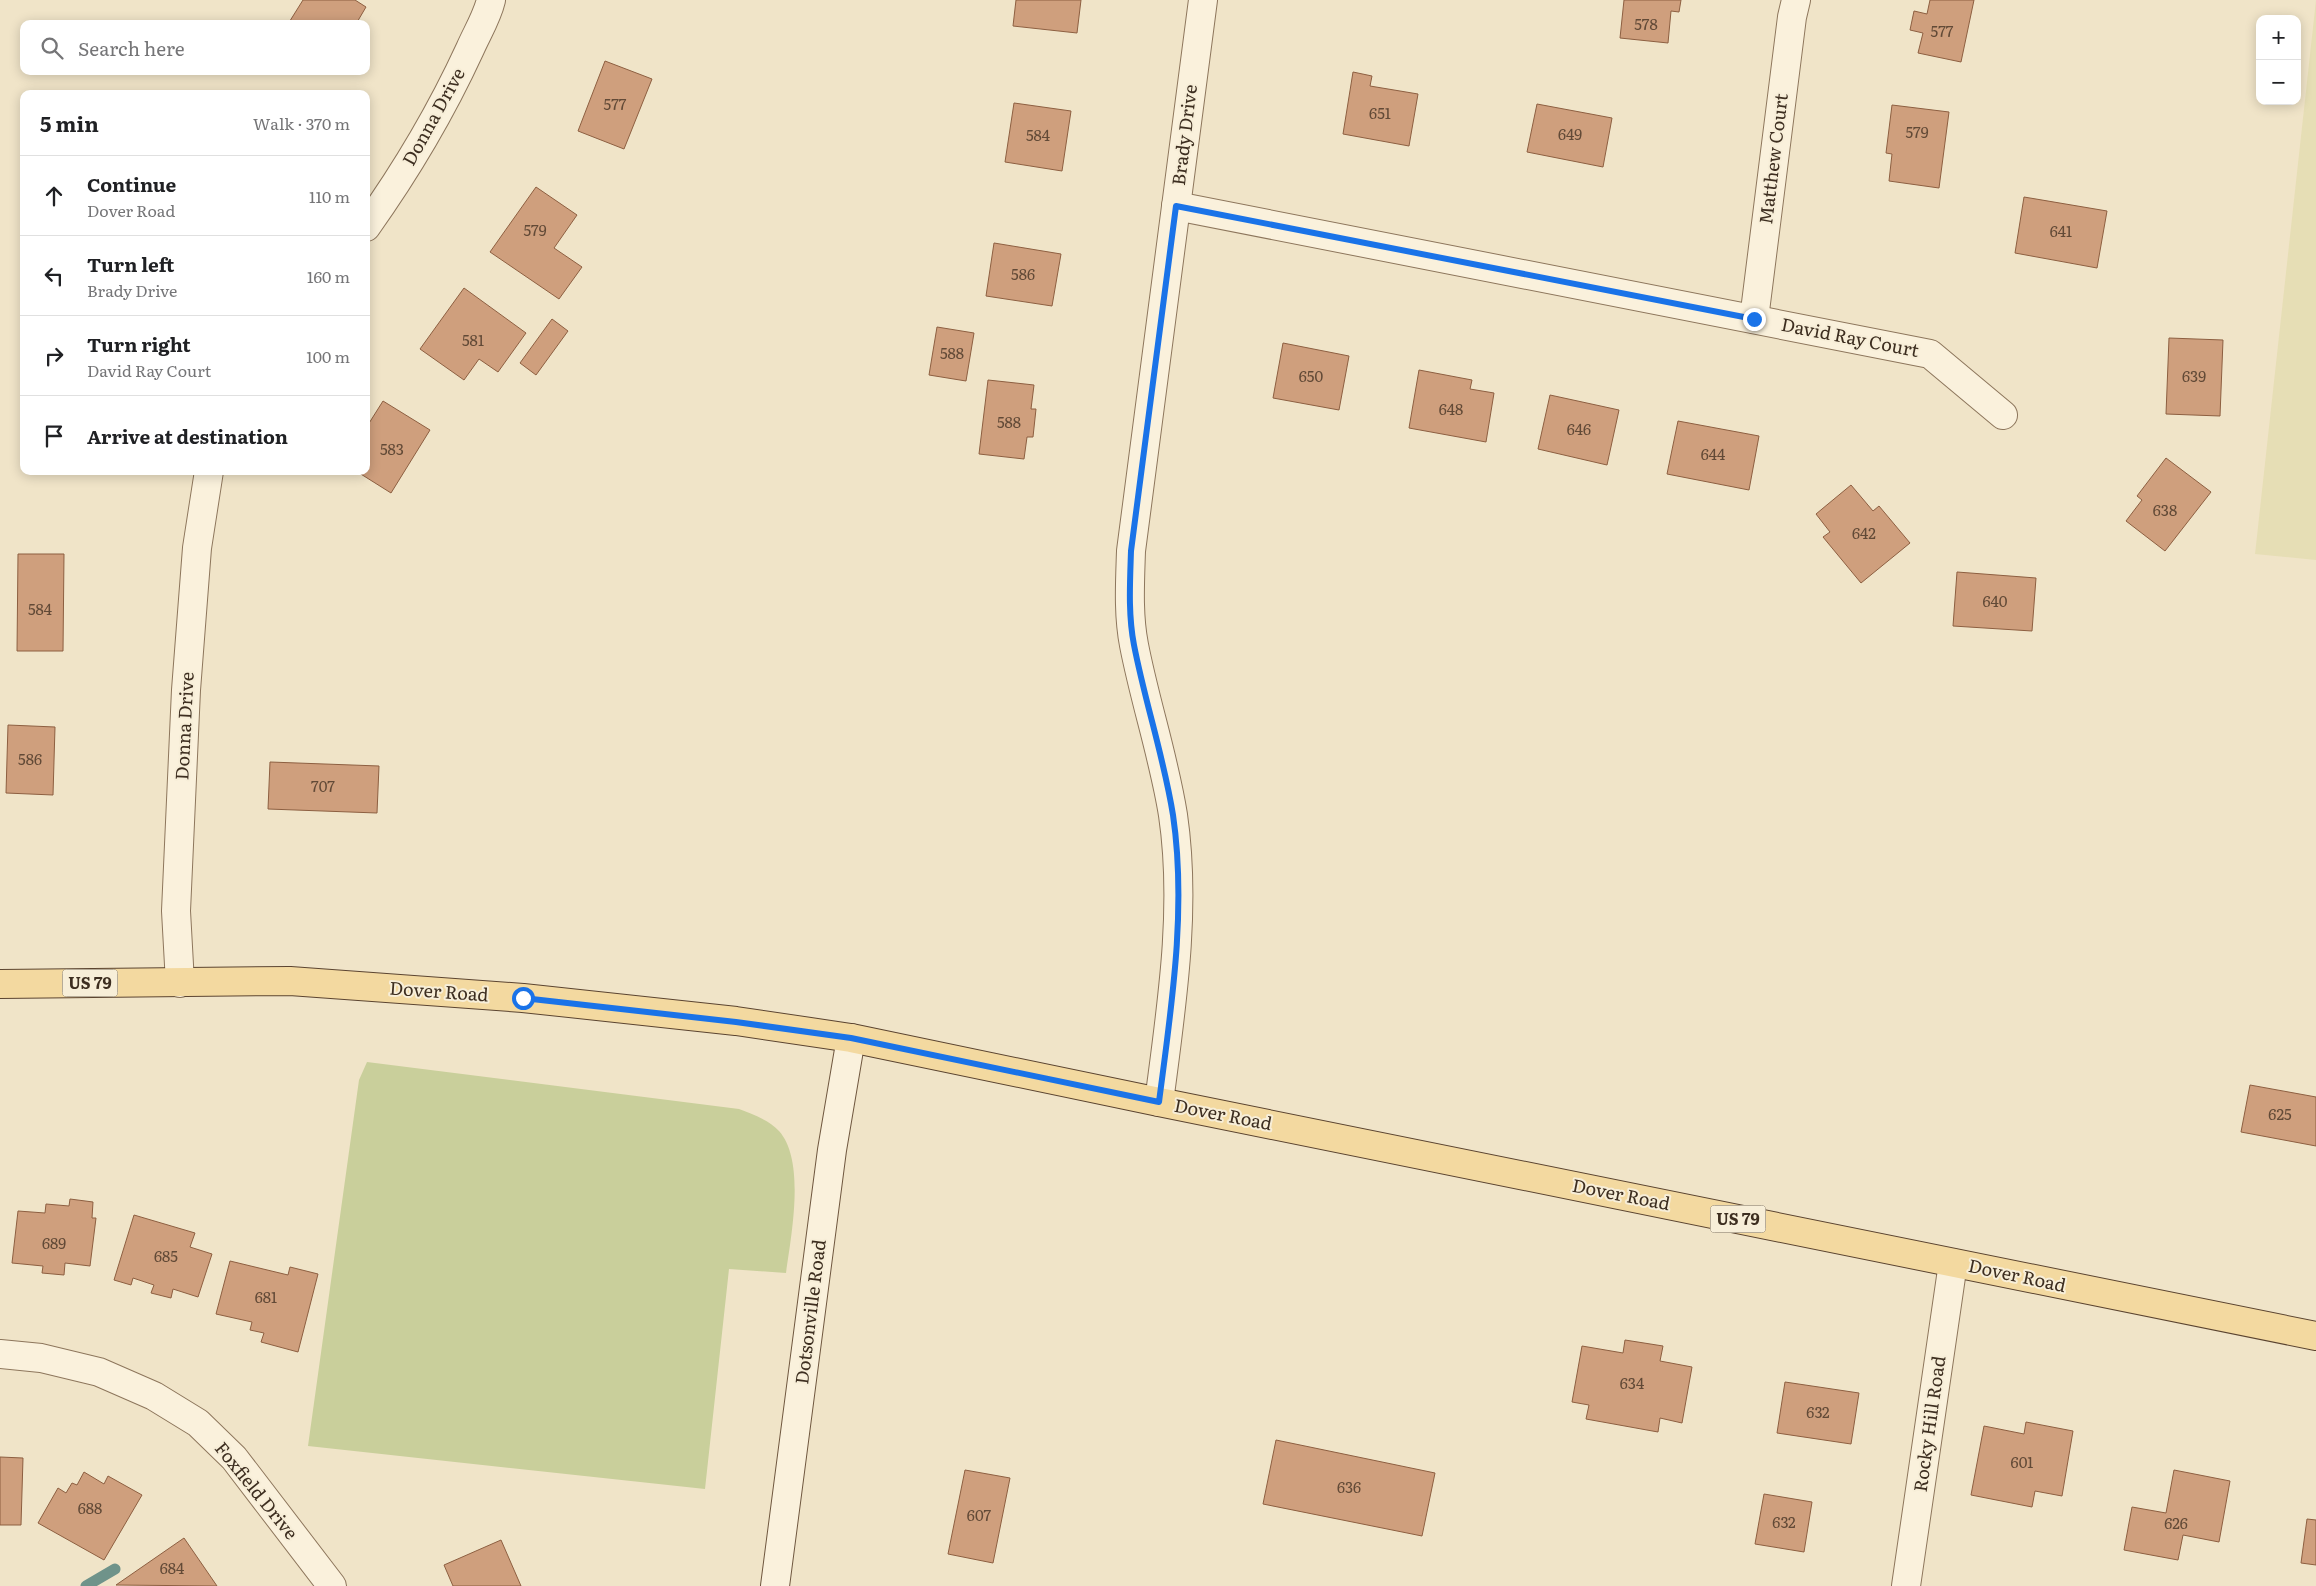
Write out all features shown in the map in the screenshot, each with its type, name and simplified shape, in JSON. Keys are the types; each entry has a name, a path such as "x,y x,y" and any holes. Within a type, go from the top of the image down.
{"main road":[{"name":"Dover Road","path":"0,984 290,981 523,998 736,1022 851,1038 2316,1336"}],"street":[{"name":"Donna Drive","path":"370,222 396,185 434,122 464,63 491,0"},
{"name":"Brady Drive","path":"1159,1102 1175,951 1178,888 1173,817 1164,767 1134,644 1130,593 1131,551 1203,0"},
{"name":"Matthew Court","path":"1754,319 1792,17 1796,0"},
{"name":"David Ray Court","path":"1176,206 1930,354 2003,415"},
{"name":"Donna Drive","path":"180,982 176,911 186,690 197,548 208,475"},
{"name":"Dotsonville Road","path":"776,1586 832,1150 851,1038"},
{"name":"Rocky Hill Road","path":"1906,1586 1954,1262"},
{"name":"Foxfield Drive","path":"0,1354 41,1358 99,1372 154,1396 198,1423 234,1458 332,1586"}],"shaded area":[{"path":"2316,0 2316,560 2255,554"}],"green space":[{"path":"367,1062 739,1109 755,1115 779,1131 787,1144 792,1161 794,1179 793,1220 786,1273 729,1269 705,1489 308,1446 359,1080"}],"building":[{"path":"303,0 355,0 366,7 358,20 290,20"},
{"path":"1016,0 1081,0 1077,33 1013,26"},
{"path":"1624,0 1681,0 1679,12 1671,11 1668,43 1620,38"},
{"path":"1930,0 1974,0 1961,62 1918,53 1923,33 1910,30 1914,11 1927,14"},
{"path":"605,61 652,79 624,149 578,131"},
{"path":"1353,72 1372,76 1370,86 1418,94 1409,146 1343,134"},
{"path":"1014,103 1071,111 1062,171 1005,162"},
{"path":"1537,104 1612,118 1603,167 1527,152"},
{"path":"1892,105 1949,112 1939,188 1889,181 1892,154 1886,153"},
{"path":"536,187 577,215 554,248 582,267 559,299 490,252"},
{"path":"2024,197 2107,211 2097,268 2015,253"},
{"path":"994,243 1061,254 1052,306 986,296"},
{"path":"464,288 526,333 498,372 479,359 464,380 420,349"},
{"path":"552,319 568,331 536,375 520,363"},
{"path":"937,327 974,333 966,381 929,375"},
{"path":"2169,338 2223,340 2220,416 2166,414"},
{"path":"1283,343 1349,356 1339,410 1273,398"},
{"path":"1419,370 1472,380 1470,389 1494,393 1486,442 1409,428"},
{"path":"988,380 1034,385 1031,409 1036,409 1033,437 1027,437 1024,459 979,454"},
{"path":"1550,395 1619,410 1607,465 1538,449"},
{"path":"383,401 430,430 391,493 362,475 370,475 370,422"},
{"path":"1678,421 1759,436 1749,490 1667,474"},
{"path":"2166,458 2211,492 2165,551 2126,521 2142,500 2137,496"},
{"path":"1851,485 1873,511 1879,506 1910,543 1861,583 1823,537 1830,532 1816,514"},
{"path":"18,554 64,554 63,651 17,651"},
{"path":"1957,572 2036,578 2032,631 1953,626"},
{"path":"8,725 55,727 53,795 6,793"},
{"path":"270,762 379,766 377,813 268,809"},
{"path":"2250,1085 2316,1097 2316,1146 2241,1132"},
{"path":"70,1199 93,1202 92,1218 96,1218 90,1266 65,1263 64,1275 42,1273 43,1266 12,1263 18,1211 45,1213 46,1204 69,1206"},
{"path":"134,1215 195,1233 190,1247 212,1254 198,1297 173,1289 171,1298 151,1293 154,1285 133,1278 131,1285 114,1280"},
{"path":"230,1261 288,1275 290,1267 318,1274 298,1352 261,1342 264,1333 250,1330 252,1322 216,1314"},
{"path":"1625,1340 1663,1346 1660,1361 1692,1367 1682,1423 1660,1418 1658,1432 1586,1419 1589,1405 1572,1402 1582,1346 1623,1353"},
{"path":"1785,1382 1859,1393 1851,1444 1777,1433"},
{"path":"2026,1422 2073,1431 2062,1496 2035,1491 2032,1507 1971,1495 1984,1426 2024,1434"},
{"path":"1276,1440 1435,1473 1422,1536 1263,1504"},
{"path":"0,1457 23,1458 21,1525 0,1525"},
{"path":"965,1470 1010,1478 993,1563 948,1554"},
{"path":"2174,1470 2230,1481 2219,1542 2183,1535 2178,1560 2124,1550 2132,1507 2166,1513"},
{"path":"84,1472 104,1484 108,1476 142,1495 104,1560 38,1523 58,1488 66,1493 72,1483 77,1485"},
{"path":"1764,1494 1812,1502 1804,1552 1755,1544"},
{"path":"2307,1519 2316,1520 2316,1565 2301,1563"},
{"path":"184,1538 217,1586 116,1585"},
{"path":"501,1540 521,1586 453,1586 444,1565"}],"waterway":[{"path":"86,1586 115,1569"}],"route":[{"path":"523,998 736,1022 851,1038 1159,1102 1168,1032 1176,942 1178,888 1173,817 1164,767 1134,644 1130,602 1131,551 1176,206 1754,319"}]}
